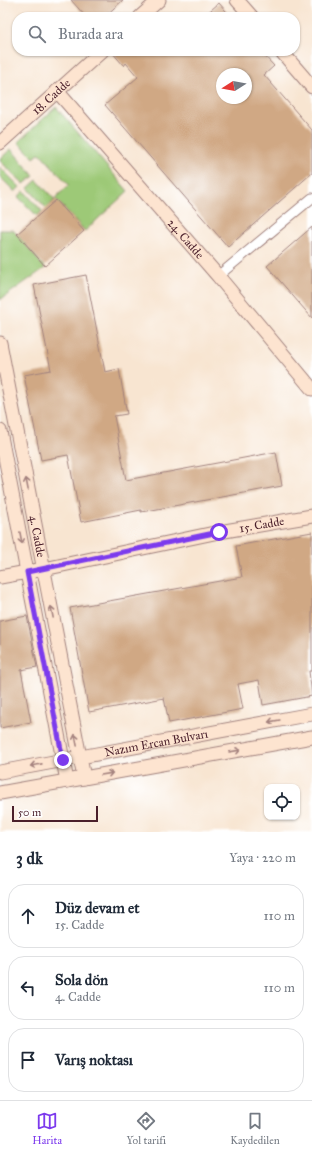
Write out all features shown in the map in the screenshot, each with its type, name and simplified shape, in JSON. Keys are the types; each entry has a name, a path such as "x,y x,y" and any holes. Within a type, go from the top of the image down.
{"street":[{"path":"146,12 159,0"},
{"path":"237,0 248,12"},
{"name":"18. Cadde","path":"0,143 96,56"},
{"path":"285,56 312,87"},
{"name":"24. Cadde","path":"57,91 218,276 312,389"},
{"path":"218,276 312,198"},
{"name":"4. Cadde","path":"0,343 4,379 44,569 84,778"},
{"name":"4. Cadde","path":"0,431 67,781"},
{"name":"15. Cadde","path":"0,577 219,532 312,516"},
{"name":"Nazım Ercan Bulvarı","path":"0,772 312,714"},
{"name":"Nazım Ercan Bulvarı","path":"0,794 312,737"}],"green space":[{"path":"56,107 128,191 85,231 55,198 69,185 40,153 34,158 18,142"},
{"path":"11,149 34,176 24,184 0,161 0,159"},
{"path":"0,167 20,187 15,192 0,177"},
{"path":"37,180 55,200 46,208 28,188"},
{"path":"24,191 42,211 37,216 18,197"},
{"path":"0,230 13,230 45,268 0,300"}],"building":[{"path":"71,0 123,0 110,12 82,12"},
{"path":"219,3 227,12 209,12"},
{"path":"115,56 265,56 274,66 264,75 312,130 312,173 228,247 105,105 138,77 126,63 124,66"},
{"path":"56,200 84,231 45,266 17,234"},
{"path":"312,227 312,318 267,266"},
{"path":"86,275 105,372 119,369 127,414 114,416 126,480 276,452 282,486 141,512 141,510 81,522 68,455 41,460 24,375 51,370 34,285"},
{"path":"312,532 312,671 309,671 312,696 263,705 259,680 238,684 243,709 169,723 164,698 89,712 70,608 242,577 236,546"},
{"path":"27,616 37,667 21,670 31,722 0,728 0,621"}],"route":[{"path":"63,760 27,572 219,532"}]}
